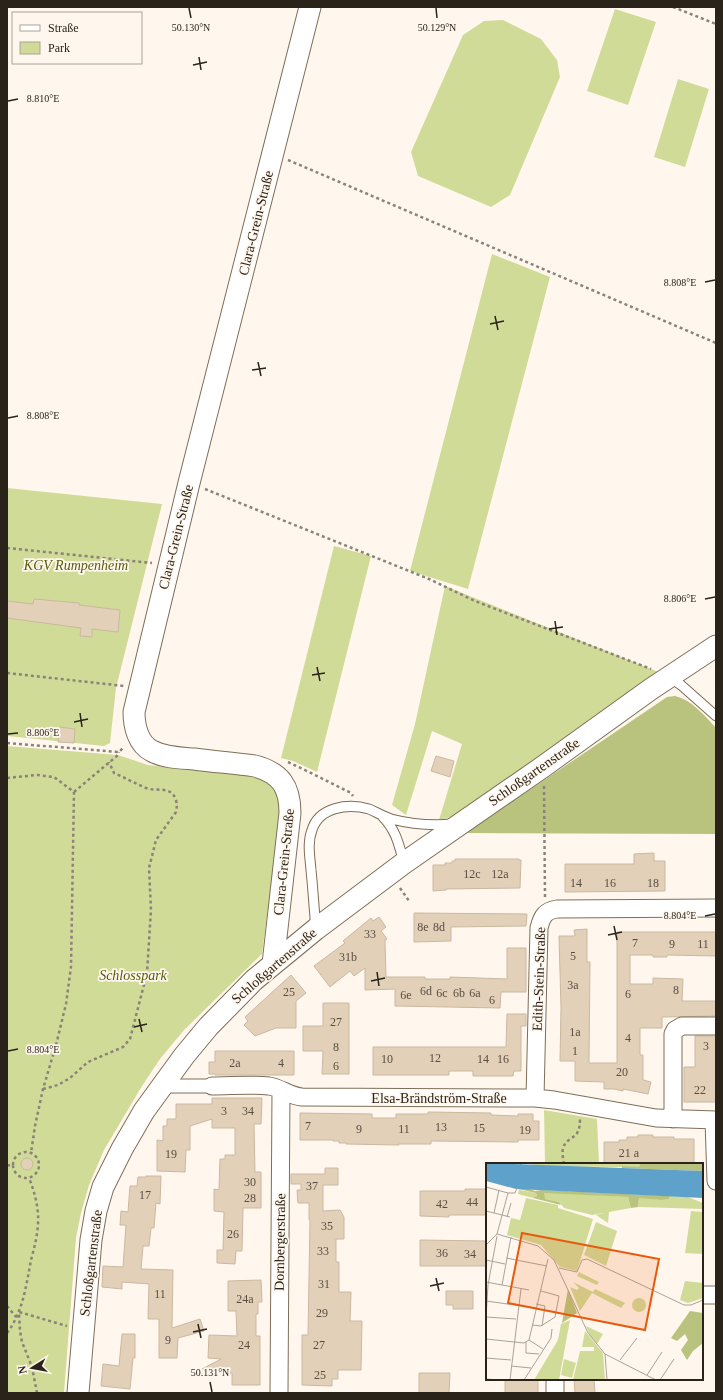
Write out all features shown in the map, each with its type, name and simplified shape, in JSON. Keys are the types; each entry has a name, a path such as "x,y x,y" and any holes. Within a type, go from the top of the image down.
{"street":[{"name":"Clara-Grein-Straße","path":"273,964 290,813 289,795 284,784 274,774 265,769 163,755 151,751 143,743 137,732 134,721 134,712 138,688 170,565 189,483 310,7"},
{"name":"Schloßgartenstraße","path":"78,1393 91,1240 99,1199 110,1172 130,1135 162,1086 208,1027 254,980 273,964 316,929 404,863 544,766 669,676 716,646"},
{"name":"Edith-Stein-Straße","path":"535,1098 539,928 541,920 546,914 550,910 557,909 716,908"},
{"path":"673,1119 674,1030 682,1026 716,1026"},
{"name":"Elsa-Brändström-Straße","path":"162,1086 267,1086 302,1097 535,1098 554,1100 640,1116 673,1119 715,1120"},
{"name":"Dornbergerstraße","path":"279,1393 281,1091"},
{"path":"715,1120 716,1181"},
{"path":"703,1295 716,1294"},
{"path":"555,1380 555,1393"}],"lane":[{"path":"669,676 716,716"},
{"path":"316,929 309,843 313,826 323,814 345,806 362,807 382,816 407,822 432,825 463,822"},
{"path":"382,816 392,827 397,837 404,863"}],"path":[{"path":"673,7 716,24"},
{"path":"273,154 716,343"},
{"path":"189,483 429,578 475,601 669,676"},
{"path":"7,548 170,565"},
{"path":"7,673 138,688"},
{"path":"31,1153 43,1089 66,1004 71,967 74,792 118,755 127,744 143,743"},
{"path":"7,744 119,752"},
{"path":"43,1089 58,1085 70,1078 88,1062 123,1047 130,1039 147,974 151,910 149,868 156,840 178,807 175,797 170,791 162,789 148,789 114,773 109,762"},
{"path":"544,766 546,914"},
{"path":"7,778 37,775 54,777 74,792"},
{"path":"564,1163 563,1150 565,1145 574,1137 580,1128 580,1105"},
{"path":"26,1152 31,1153 38,1160 39,1166 37,1172 30,1178 22,1178 18,1176 13,1166 15,1158 26,1152"},
{"path":"7,1165 13,1166"},
{"path":"7,1333 19,1312 23,1300 38,1224 36,1202 30,1178"},
{"path":"7,1306 16,1318"},
{"path":"19,1312 83,1330"},
{"path":"19,1312 22,1342 32,1367 37,1393"}],"green space":[{"path":"615,9 656,22 628,105 587,91"},
{"path":"503,20 541,39 557,60 560,77 510,195 491,207 418,176 411,152 463,35 484,21"},
{"path":"678,79 709,89 685,167 654,157"},
{"path":"492,254 550,277 468,589 410,571"},
{"name":"KGV Rumpenheim","path":"7,488 162,504 116,688 110,743 104,746 7,736"},
{"path":"334,546 371,556 317,772 293,761 281,758"},
{"path":"445,586 661,673 461,815 439,820 462,744 432,731 406,815 392,805 415,724"},
{"path":"675,696 692,704 716,728 716,834 466,833 667,697"},
{"name":"Schlosspark","path":"7,746 118,755 148,765 255,776 270,784 281,801 262,954 184,1030 160,1059 104,1150 89,1185 76,1238 64,1393 7,1393"},
{"path":"544,1110 597,1119 599,1163 545,1163"}],"building":[{"path":"34,599 79,603 79,605 120,610 118,632 92,629 92,637 80,636 81,628 7,618 7,601 33,604"},
{"path":"59,727 75,729 74,743 58,742"},
{"path":"436,756 454,761 450,777 431,771"},
{"path":"654,853 654,861 665,861 665,891 565,892 565,864 634,864 634,854"},
{"path":"455,859 519,859 521,860 520,888 446,889 433,891 433,865 445,865 445,863 452,863"},
{"path":"414,913 527,914 526,926 451,927 451,941 414,942"},
{"path":"379,917 386,927 381,931 387,939 385,940 386,977 425,977 425,979 450,979 450,977 507,979 507,948 526,948 526,992 501,992 500,1008 395,1006 395,989 365,990 365,968 354,976 350,971 330,987 314,966 345,943 343,941 371,918 373,921"},
{"path":"587,929 587,962 590,962 589,1063 617,1063 617,932 716,932 716,956 667,955 667,957 653,957 653,955 630,955 630,984 653,984 653,978 683,979 682,1001 716,1001 716,1016 662,1017 662,1028 640,1028 640,1055 643,1055 643,1080 651,1082 648,1094 623,1089 623,1091 604,1089 604,1082 575,1081 575,1061 560,1061 561,1008 559,936 575,936 574,930"},
{"path":"291,975 306,993 296,1001 296,1028 276,1028 255,1036 244,1025 248,1021 245,1017"},
{"path":"323,1003 349,1003 349,1074 322,1074 323,1051 303,1051 303,1026 323,1026"},
{"path":"507,1014 526,1014 526,1026 521,1026 521,1071 514,1071 513,1076 473,1076 473,1071 449,1071 449,1075 373,1075 373,1047 506,1047"},
{"path":"695,1036 716,1036 716,1102 684,1102 684,1067 695,1067"},
{"path":"215,1051 294,1051 294,1075 209,1074 209,1062 215,1062"},
{"path":"212,1098 262,1098 261,1124 254,1124 255,1172 261,1172 261,1208 243,1208 242,1251 236,1251 235,1264 217,1263 217,1250 223,1250 224,1212 214,1211 214,1189 219,1190 220,1159 225,1159 225,1155 235,1155 235,1128 212,1128 212,1119 190,1126 190,1150 186,1150 185,1172 157,1171 157,1140 163,1141 163,1126 167,1126 167,1119 176,1119 176,1104 212,1104"},
{"path":"428,1112 491,1113 491,1115 518,1116 518,1114 533,1114 533,1121 539,1121 539,1140 518,1140 518,1142 431,1141 431,1144 399,1145 346,1144 333,1140 300,1140 300,1113 372,1114 372,1118 396,1118 396,1114 428,1114"},
{"path":"638,1135 653,1135 653,1137 694,1139 694,1163 604,1163 604,1142 619,1142 619,1140 627,1140 627,1137 638,1137"},
{"path":"25,1158 29,1158 33,1164 29,1170 25,1170 21,1166 21,1162"},
{"path":"325,1168 338,1168 338,1185 323,1185 323,1211 340,1210 344,1217 344,1239 336,1239 336,1262 339,1262 339,1292 351,1292 350,1321 362,1321 361,1370 338,1370 338,1379 332,1379 332,1386 302,1385 302,1335 308,1335 310,1221 309,1203 298,1203 297,1190 301,1190 301,1184 291,1184 291,1174 325,1174"},
{"path":"161,1176 160,1204 156,1203 154,1228 151,1228 149,1246 143,1246 141,1269 173,1270 172,1328 200,1319 204,1331 178,1338 177,1358 159,1358 159,1319 148,1319 149,1284 122,1282 122,1289 102,1287 103,1266 123,1267 126,1225 120,1225 121,1211 128,1212 130,1186 137,1186 138,1177"},
{"path":"465,1189 486,1189 486,1215 449,1215 449,1217 420,1216 420,1191 465,1191"},
{"path":"420,1240 486,1241 486,1266 420,1266"},
{"path":"261,1280 262,1302 258,1302 258,1314 256,1314 256,1336 260,1336 260,1385 232,1385 232,1373 227,1373 227,1369 202,1369 221,1359 208,1358 209,1335 237,1336 236,1311 228,1311 228,1281"},
{"path":"446,1291 473,1291 473,1309 453,1309 453,1305 446,1305"},
{"path":"122,1334 135,1334 135,1358 133,1358 130,1389 101,1386 103,1364 119,1366"},
{"path":"419,1373 450,1373 449,1393 419,1393"},
{"path":"505,1380 538,1380 538,1393 505,1393"},
{"path":"574,1380 594,1380 595,1393 575,1393"}]}
